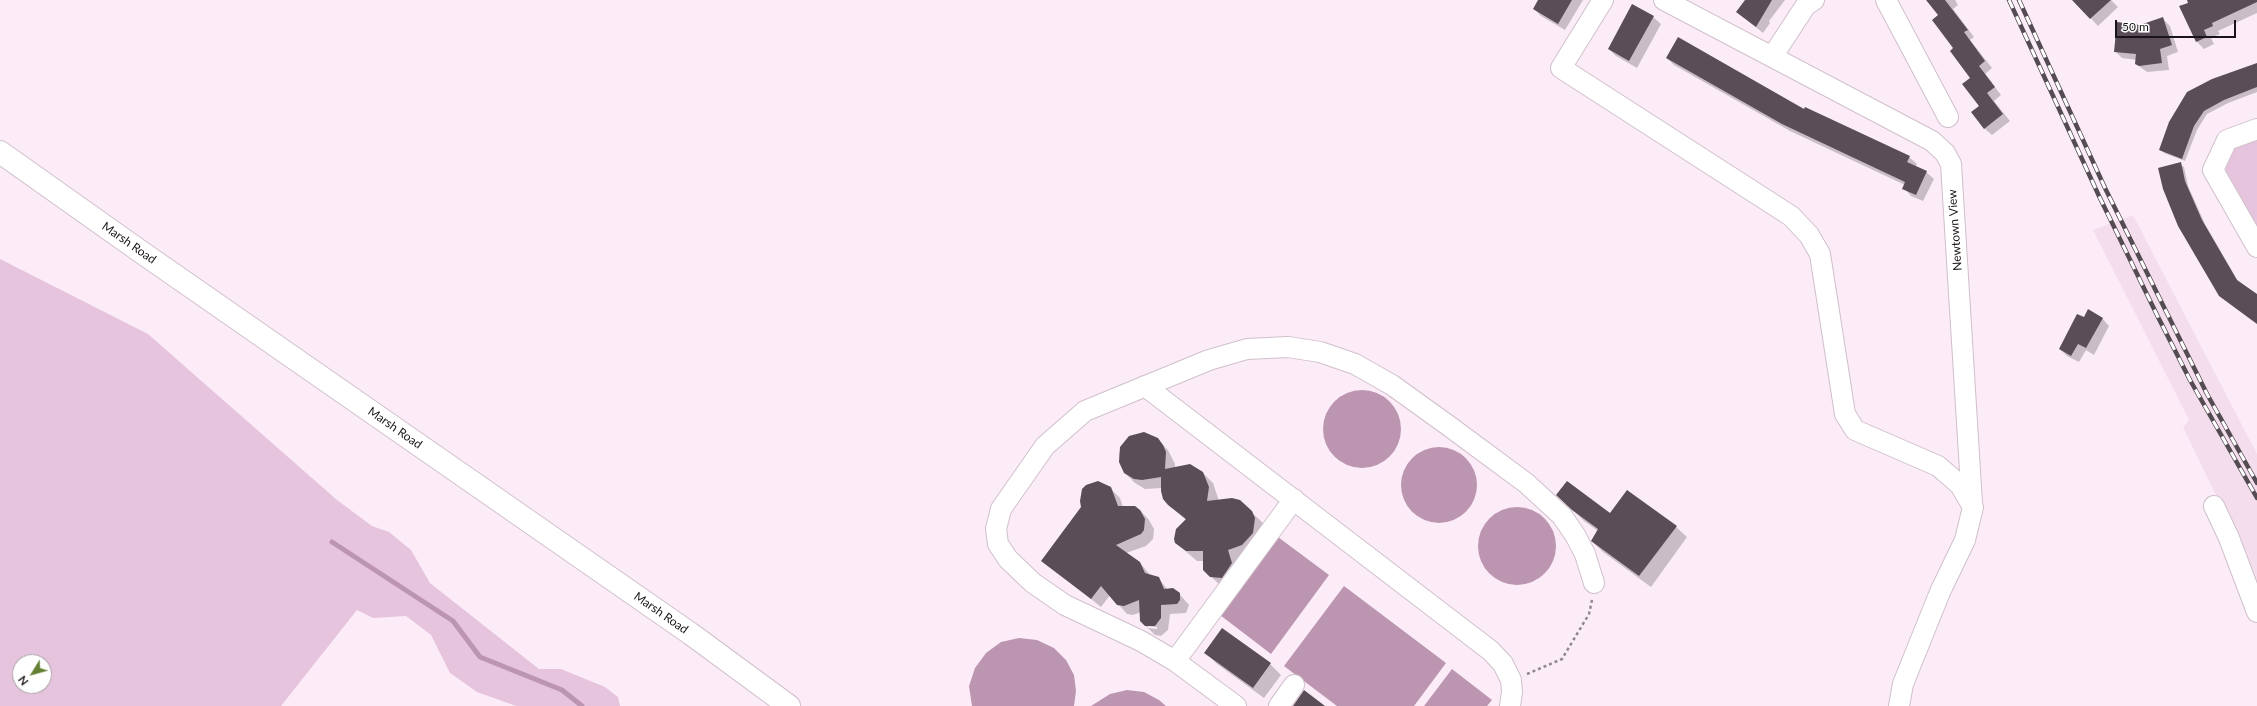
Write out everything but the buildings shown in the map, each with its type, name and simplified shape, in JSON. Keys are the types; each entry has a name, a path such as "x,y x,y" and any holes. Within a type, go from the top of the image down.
{"main road":[{"name":"Marsh Road","path":"0,152 144,254 302,362 684,629 789,706"}],"street":[{"path":"1603,0 1561,68 1791,216 1809,235 1820,254 1845,414 1855,430 1938,466 1960,485 1972,506"},
{"name":"Newtown View","path":"1664,0 1932,141 1945,153 1951,164 1972,506 1966,540 1940,592 1906,677 1899,706"},
{"path":"1772,57 1806,6 1814,0"},
{"path":"1886,0 1948,117"},
{"path":"2257,129 2227,140 2213,170 2257,247"},
{"path":"1236,706 1175,661 1141,641 1066,605 1033,583 1008,559 998,544 996,529 1001,509 1045,446 1085,411 1209,360 1247,349 1288,347 1320,352 1355,364 1392,385 1526,483 1562,516 1575,535 1585,554 1594,584"},
{"path":"1145,386 1491,651 1503,664 1511,680 1512,692 1510,706"},
{"path":"1175,661 1294,499"},
{"path":"2214,506 2229,538 2257,612"},
{"path":"1278,706 1294,685"}],"path":[{"path":"1511,680 1562,659 1589,614 1594,584"}],"shaded area":[{"path":"2257,135 2257,235 2226,176 2226,164 2232,148"},
{"path":"2133,215 2257,454 2257,592 2235,535 2183,427 2189,420 2093,230"},
{"path":"0,259 148,334 337,500 372,526 389,532 411,550 430,583 539,669 561,669 605,687 618,697 620,706 516,706 477,692 450,673 431,635 406,616 373,618 357,610 281,706 0,706"},
{"path":"1362,390 1377,393 1390,401 1398,414 1401,429 1398,444 1390,457 1377,465 1362,468 1347,465 1334,457 1326,444 1323,429 1326,414 1334,401 1347,393"},
{"path":"1432,447 1446,447 1454,449 1460,453 1471,464 1475,470 1477,485 1475,500 1466,512 1454,521 1446,523 1432,523 1424,521 1418,517 1407,506 1403,500 1401,492 1401,478 1403,470 1407,464 1418,453 1424,449"},
{"path":"1517,507 1532,510 1545,518 1553,531 1556,546 1553,561 1545,574 1532,582 1517,585 1502,582 1489,574 1481,561 1478,546 1481,531 1489,518 1502,510"},
{"path":"1278,537 1329,575 1271,654 1220,615"},
{"path":"1344,586 1446,663 1414,706 1337,706 1284,666"},
{"path":"1019,638 1037,640 1054,648 1066,660 1074,675 1076,691 1074,706 972,706 969,686 975,668 986,653 1001,642"},
{"path":"1452,669 1492,700 1487,706 1424,706"},
{"path":"1127,690 1144,692 1159,700 1166,706 1091,706 1110,694"}],"waterway":[{"path":"332,542 453,621 480,657 562,690 582,706"}],"railway":[{"path":"2009,0 2099,196 2158,317 2190,380 2257,498"},
{"path":"2019,0 2105,188 2207,394 2257,483"}]}
